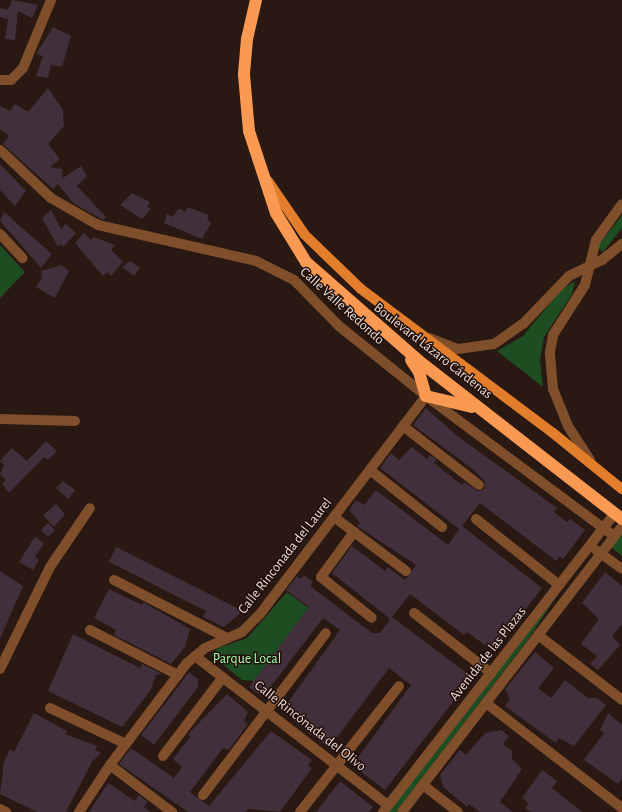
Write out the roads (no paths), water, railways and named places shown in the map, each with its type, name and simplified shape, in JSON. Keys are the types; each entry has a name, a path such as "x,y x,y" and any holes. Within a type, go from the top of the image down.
{"highway":[{"name":"Boulevard Lázaro Cárdenas","path":"256,0 247,39 244,104 249,131 276,213 306,262 396,342 619,516"},
{"path":"396,342 419,372 426,396 462,402 488,414"}],"main road":[{"name":"Boulevard Lázaro Cárdenas","path":"264,176 304,235 325,257 424,337 622,489"}],"street":[{"path":"0,80 11,80 23,68 51,0"},
{"name":"Calle Valle Redondo","path":"0,150 51,198 98,225 240,257 285,275 305,289 339,326 426,396 614,536"},
{"path":"598,471 568,426 550,371 553,335 579,299 596,240 622,204"},
{"path":"0,234 22,258"},
{"path":"424,337 458,349 494,344 523,324 558,284 612,254 622,244"},
{"name":"Calle Rinconada del Laurel","path":"79,812 110,765 178,675 195,656 227,638 242,632 260,614 426,396"},
{"path":"0,419 75,421"},
{"path":"403,426 479,485"},
{"path":"370,470 442,527"},
{"path":"0,669 50,567 90,508"},
{"path":"334,516 406,571"},
{"name":"Avenida de las Plazas","path":"386,808 603,528 619,516"},
{"path":"476,519 560,585"},
{"name":"Avenida de las Plazas","path":"402,812 622,526"},
{"path":"354,532 322,577 372,618"},
{"path":"590,545 622,569"},
{"path":"114,580 227,638"},
{"path":"414,612 491,673"},
{"path":"90,630 178,675"},
{"path":"203,795 326,633"},
{"path":"538,635 622,700"},
{"name":"Calle Rincónada del Olivo","path":"195,656 337,765 386,808"},
{"path":"163,756 223,677"},
{"path":"300,812 399,686"},
{"path":"486,703 622,808"},
{"path":"50,708 126,744"},
{"path":"110,765 172,812"},
{"path":"422,785 458,812"},
{"path":"0,809 6,812"}],"park label":[{"name":"Parque Local","path":"247,659"}]}
